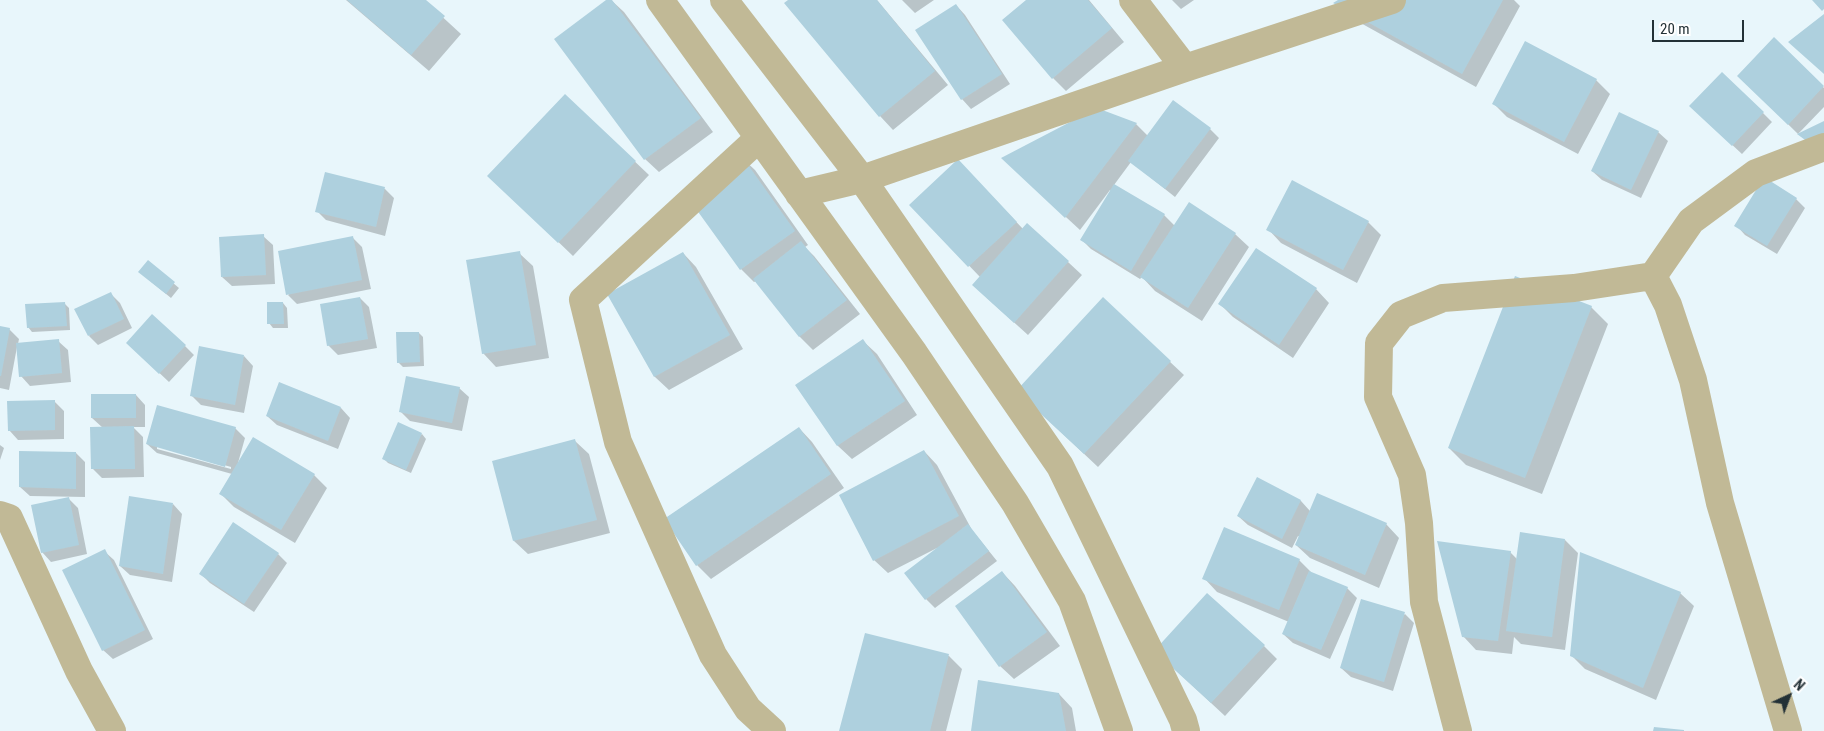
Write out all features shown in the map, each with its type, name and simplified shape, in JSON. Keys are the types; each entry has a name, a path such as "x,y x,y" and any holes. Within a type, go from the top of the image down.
{"street":[{"path":"660,0 914,353 1016,503 1072,602 1120,731"},
{"path":"724,0 862,179 1060,466 1183,720 1186,731"},
{"path":"1133,0 1184,68"},
{"path":"799,194 862,179 1184,68 1392,0"},
{"path":"759,138 582,300 618,442 713,655 748,709 772,731"},
{"path":"1458,731 1424,602 1419,523 1412,475 1378,396 1379,343 1401,315 1443,298 1574,288 1653,276 1691,220 1756,173 1824,147"},
{"path":"1653,276 1668,305 1693,380 1720,503 1788,731"},
{"path":"0,515 9,518 79,671 112,731"}],"building":[{"path":"347,0 426,0 445,16 411,55"},
{"path":"606,0 612,0 701,118 644,160 554,39"},
{"path":"788,0 877,0 935,71 879,117 784,3"},
{"path":"1026,0 1088,0 1112,28 1052,79 1002,20"},
{"path":"1338,0 1503,0 1462,74 1333,3"},
{"path":"1812,0 1824,0 1824,9 1822,11"},
{"path":"956,4 1002,74 961,100 915,30"},
{"path":"1824,14 1824,74 1788,42"},
{"path":"1774,37 1824,86 1788,125 1737,76"},
{"path":"1525,41 1597,79 1564,142 1492,104"},
{"path":"1722,72 1764,112 1732,146 1689,106"},
{"path":"565,94 636,161 558,243 487,176"},
{"path":"1173,100 1211,128 1165,189 1128,161"},
{"path":"1097,108 1137,123 1065,218 1001,158"},
{"path":"1619,112 1659,131 1631,190 1591,171"},
{"path":"1824,121 1824,154 1797,134"},
{"path":"741,155 795,231 740,270 686,195"},
{"path":"958,159 1017,222 968,267 909,205"},
{"path":"325,172 385,187 376,227 315,212"},
{"path":"1764,177 1797,198 1767,246 1734,226"},
{"path":"1292,180 1369,221 1343,270 1266,230"},
{"path":"1114,184 1165,214 1131,271 1080,240"},
{"path":"1189,202 1236,233 1188,308 1140,277"},
{"path":"1027,223 1069,261 1014,323 972,285"},
{"path":"264,234 266,275 221,277 219,237"},
{"path":"353,236 362,280 286,295 278,251"},
{"path":"801,241 847,300 799,337 753,279"},
{"path":"1256,248 1317,288 1279,345 1218,304"},
{"path":"520,251 536,345 482,354 466,260"},
{"path":"683,252 730,335 654,377 607,294"},
{"path":"148,260 175,282 166,294 138,272"},
{"path":"1515,276 1592,306 1525,478 1448,448"},
{"path":"111,292 124,319 88,336 74,309"},
{"path":"360,297 368,339 327,346 320,304"},
{"path":"1103,297 1171,361 1084,454 1016,391"},
{"path":"65,302 67,326 27,328 25,304"},
{"path":"267,302 283,302 284,324 267,324"},
{"path":"152,314 186,345 159,374 126,343"},
{"path":"0,326 10,328 1,376 0,376"},
{"path":"396,332 419,332 420,362 397,363"},
{"path":"59,339 62,373 19,377 16,343"},
{"path":"863,339 905,401 837,446 795,385"},
{"path":"199,346 244,355 235,405 190,396"},
{"path":"406,376 460,387 452,423 399,412"},
{"path":"279,382 341,407 328,441 266,416"},
{"path":"91,394 136,394 136,418 91,418"},
{"path":"55,400 55,430 8,431 7,401"},
{"path":"157,405 236,427 225,467 146,444"},
{"path":"398,422 422,433 406,470 382,459"},
{"path":"134,426 135,469 91,469 90,427"},
{"path":"799,427 831,474 696,566 664,519"},
{"path":"253,437 315,474 281,530 219,494"},
{"path":"575,439 597,520 513,541 492,461"},
{"path":"924,450 959,516 873,561 839,495"},
{"path":"19,451 76,452 76,489 19,487"},
{"path":"1257,477 1301,500 1282,539 1237,516"},
{"path":"1317,493 1387,523 1365,575 1295,545"},
{"path":"129,496 173,503 163,574 119,566"},
{"path":"69,497 79,545 41,553 31,505"},
{"path":"233,522 279,553 244,604 199,574"},
{"path":"968,524 989,551 925,600 904,573"},
{"path":"1224,527 1300,559 1279,610 1202,579"},
{"path":"1520,532 1565,539 1552,637 1506,631"},
{"path":"1437,541 1511,551 1498,641 1462,637"},
{"path":"105,549 145,630 102,651 62,570"},
{"path":"1580,552 1681,592 1643,688 1570,656"},
{"path":"1002,571 1047,632 999,667 955,606"},
{"path":"1309,571 1348,587 1321,650 1282,634"},
{"path":"1207,593 1265,645 1211,703 1154,651"},
{"path":"1361,599 1405,612 1384,682 1340,668"},
{"path":"865,633 949,654 930,731 839,731"},
{"path":"978,680 1059,693 1066,731 971,731"},
{"path":"1654,727 1684,730 1684,731 1653,731"}]}
